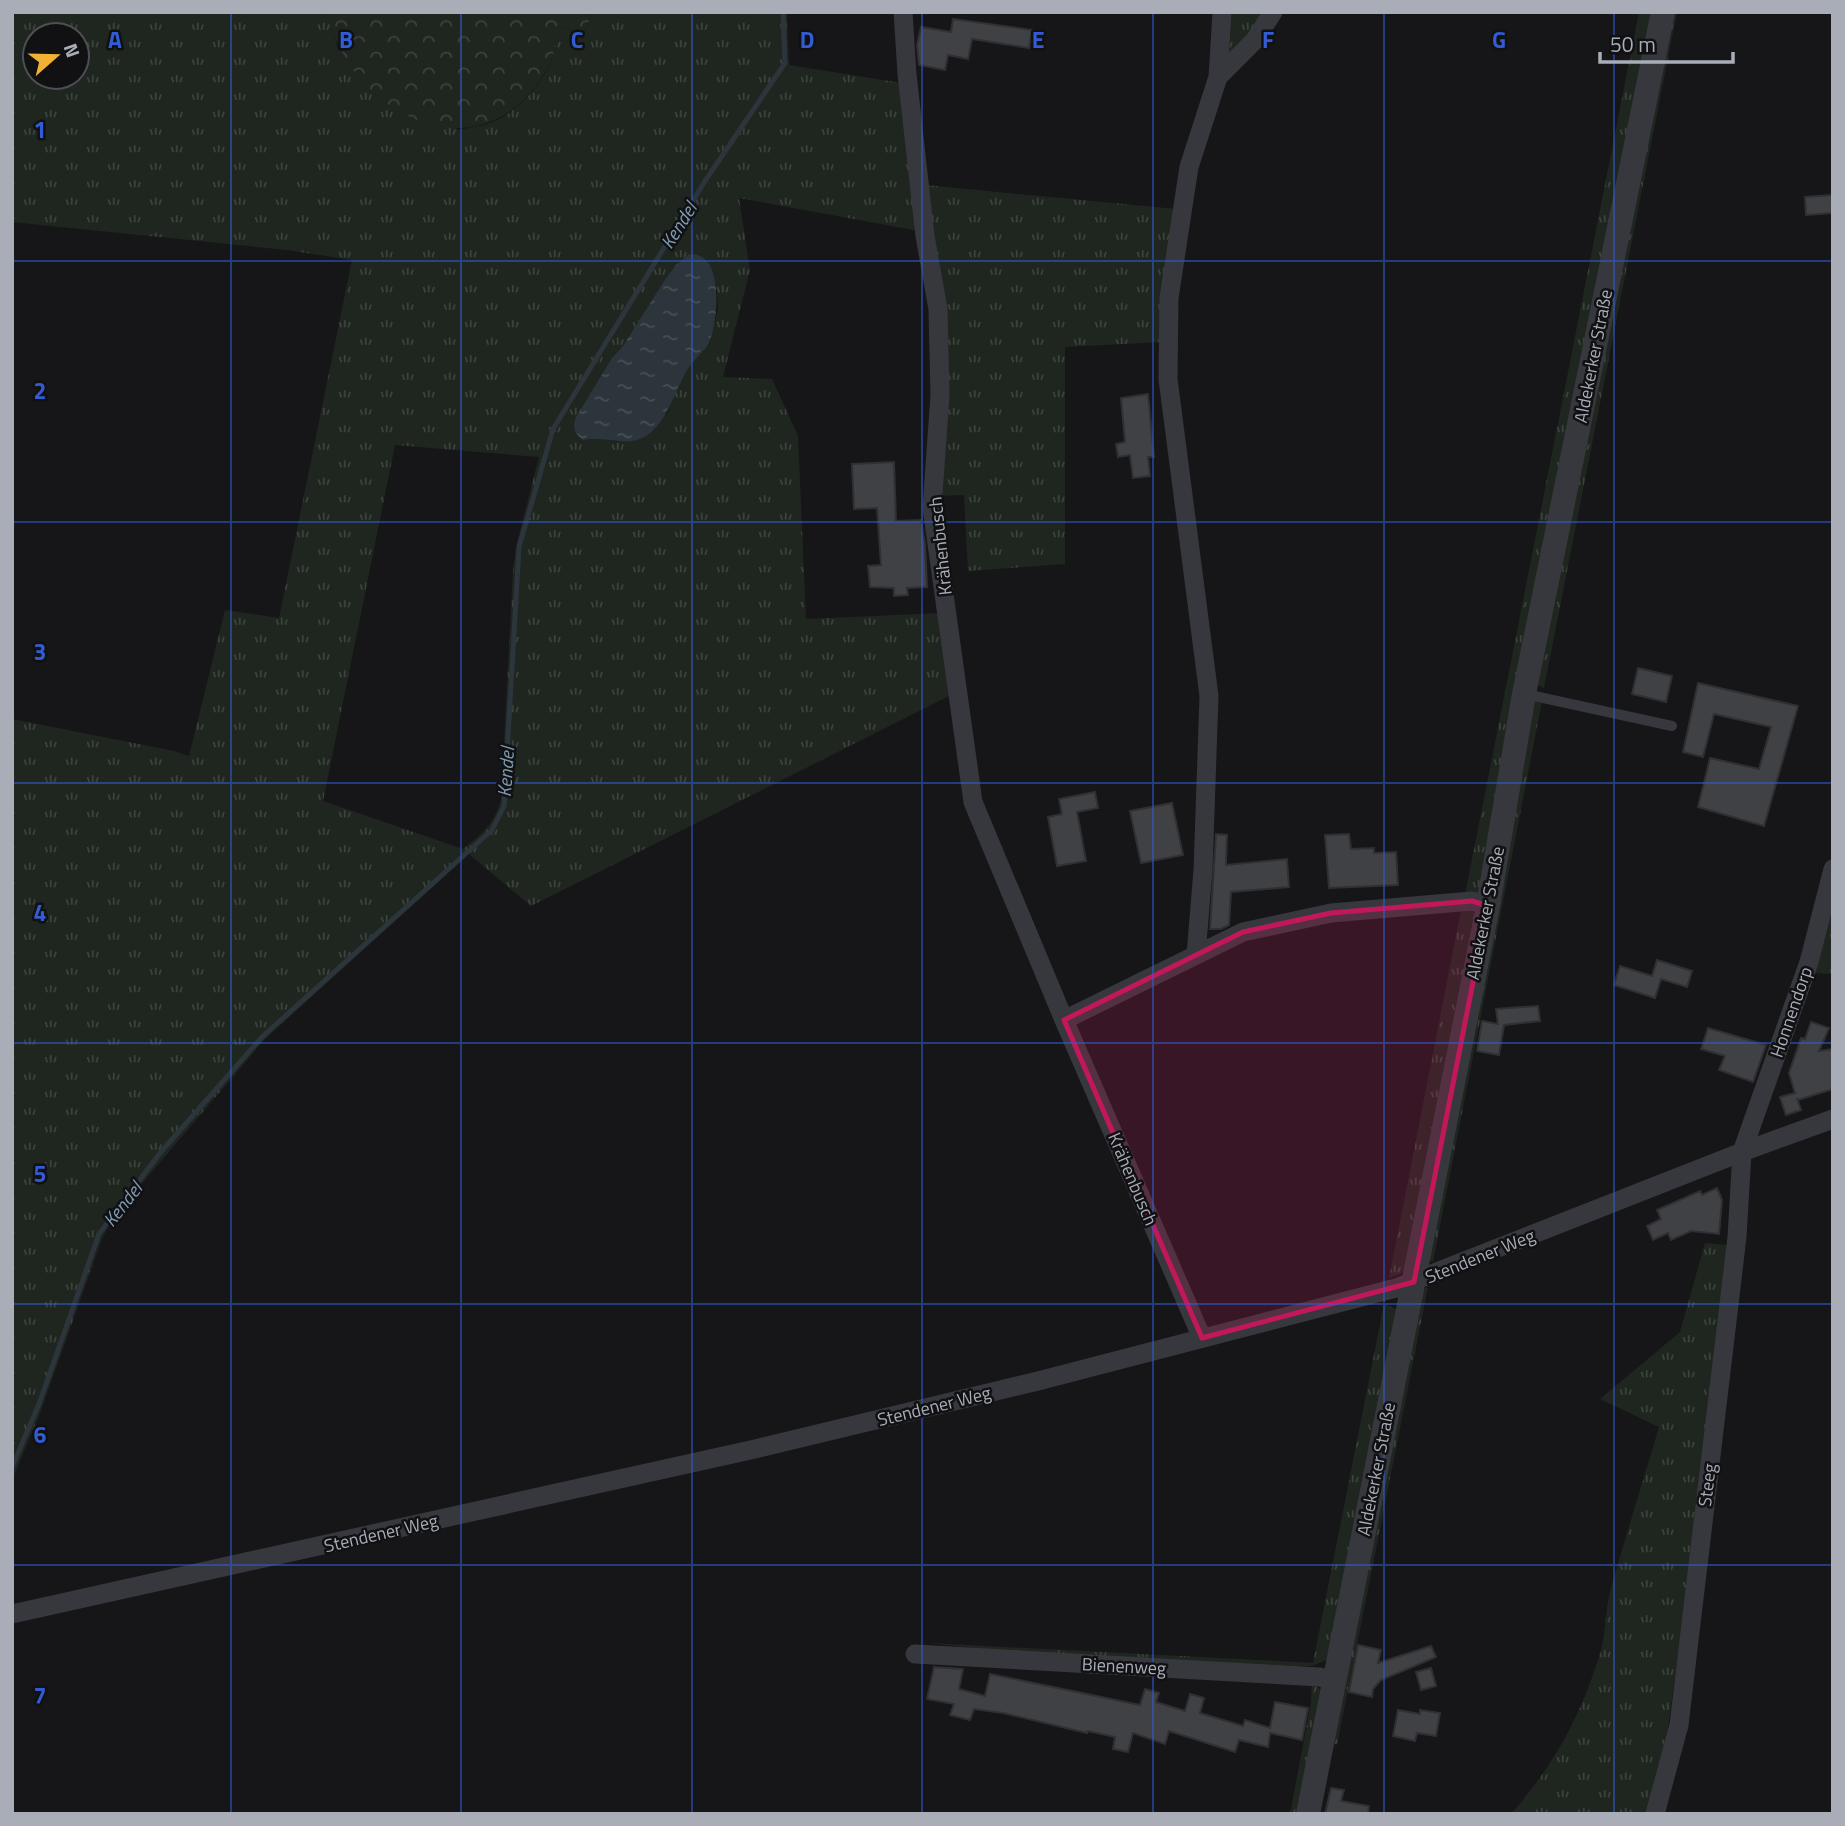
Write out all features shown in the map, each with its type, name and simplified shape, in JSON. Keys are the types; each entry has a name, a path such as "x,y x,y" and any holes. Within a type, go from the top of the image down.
{"street":[{"name":"Krähenbusch","path":"903,12 925,236 938,309 940,395 932,508 973,802 1202,1338"},
{"path":"1196,955 1203,870 1209,696 1168,379 1169,298 1189,167 1218,76 1222,12"},
{"path":"1218,76 1255,40 1273,12"},
{"name":"Aldekerker Straße","path":"1308,1814 1488,906 1524,694 1662,12"},
{"name":"Honnendorp","path":"1742,1152 1809,961 1833,869"},
{"path":"1064,1020 1243,932 1331,913 1472,901 1488,906"},
{"name":"Stendener Weg","path":"12,1614 755,1450 1414,1282 1742,1152 1833,1119"},
{"name":"Steeg","path":"1655,1814 1679,1725 1737,1237 1742,1152"},
{"name":"Bienenweg","path":"915,1654 1320,1676 1333,1682"}],"lane":[{"path":"1524,694 1672,726"}],"highlighted area":[{"path":"1472,901 1488,906 1414,1282 1202,1338 1064,1020 1243,932 1331,913"}],"green space":[{"path":"12,12 327,12 338,49 459,130 492,122 520,104 548,68 556,41 556,27 584,32 593,12 787,12 789,65 902,83 919,231 739,198 750,270 723,377 772,379 798,436 806,619 940,613 949,696 531,906 469,854 264,1040 115,1215 103,1236 40,1413 12,1480 12,719 189,756 225,610 279,618 352,260 287,250 12,222","holes":["689,254 705,260 717,291 718,309 709,344 692,360 668,413 617,442 596,437 612,358 623,346 666,278","395,445 539,457 516,547 513,571 501,800 491,823 463,849 323,801"]},
{"path":"327,12 593,12 584,32 557,27 554,51 545,73 536,86 508,113 476,126 444,127 412,118 383,100 358,76 339,46"},
{"path":"1230,12 1266,12 1227,61"},
{"path":"1639,12 1652,12 1480,892 1476,896 1465,895"},
{"path":"1670,12 1677,12 1544,688 1538,685"},
{"path":"925,185 1176,209 1162,342 1065,347 1065,564 968,571 964,495 938,496"},
{"path":"1534,701 1542,701 1433,1262 1427,1260"},
{"path":"1833,899 1833,974 1814,973"},
{"path":"1462,905 1473,909 1476,915 1409,1259 1402,1273 1389,1278"},
{"path":"1705,1243 1727,1245 1697,1514 1667,1735 1646,1814 1511,1814 1554,1757 1585,1696 1601,1650 1610,1592 1659,1427 1600,1399 1680,1332"},
{"path":"1428,1287 1337,1745 1331,1741 1419,1291"},
{"path":"1384,1304 1399,1310 1331,1658 1312,1666 1207,1667 1087,1660 928,1643 1313,1663"},
{"path":"1312,1683 1325,1693 1302,1814 1290,1814 1311,1703"}],"water":[{"path":"689,254 699,255 707,262 715,283 715,323 709,343 689,368 663,418 650,433 628,441 583,440 575,431 575,419 666,278"}],"building":[{"path":"953,19 1032,30 1029,48 972,39 968,59 948,55 945,70 919,65 917,45 921,27 951,32"},
{"path":"1831,195 1833,213 1806,215 1805,197"},
{"path":"1148,394 1154,457 1148,457 1150,476 1133,478 1130,455 1118,457 1116,444 1125,442 1121,398"},
{"path":"894,462 896,521 921,520 927,587 907,588 908,595 894,596 894,588 870,587 868,566 881,565 877,508 854,509 852,464"},
{"path":"1638,668 1672,676 1666,702 1632,694"},
{"path":"1698,683 1798,706 1764,826 1698,807 1710,758 1759,769 1771,727 1714,714 1703,757 1683,752"},
{"path":"1095,792 1098,808 1077,812 1086,861 1057,866 1048,817 1062,814 1059,799"},
{"path":"1172,803 1183,855 1141,863 1130,811"},
{"path":"1216,834 1227,835 1226,865 1287,859 1289,887 1231,892 1229,925 1221,929 1210,929"},
{"path":"1349,834 1351,849 1374,848 1374,853 1396,852 1398,885 1329,888 1325,835"},
{"path":"1657,960 1692,971 1687,987 1661,979 1655,998 1614,985 1620,966 1652,976"},
{"path":"1538,1006 1540,1021 1504,1025 1499,1055 1477,1051 1482,1021 1498,1024 1496,1009"},
{"path":"1811,1022 1829,1028 1819,1051 1833,1049 1833,1089 1798,1100 1797,1098 1801,1110 1786,1115 1780,1097 1795,1093 1789,1073 1801,1038 1805,1039"},
{"path":"1708,1028 1766,1045 1753,1082 1719,1070 1725,1056 1701,1049"},
{"path":"1717,1188 1722,1200 1719,1234 1691,1231 1671,1240 1668,1233 1653,1240 1647,1226 1661,1219 1657,1210 1700,1191 1702,1195"},
{"path":"1358,1645 1381,1650 1378,1663 1431,1646 1436,1657 1381,1680 1373,1689 1372,1697 1349,1692"},
{"path":"934,1667 963,1669 959,1689 985,1696 990,1674 1140,1705 1145,1689 1159,1693 1156,1702 1185,1711 1190,1694 1204,1698 1200,1713 1243,1726 1245,1720 1270,1728 1275,1702 1308,1708 1302,1740 1270,1733 1268,1747 1239,1740 1235,1752 1169,1731 1165,1744 1133,1733 1128,1752 1113,1749 1115,1737 1003,1713 974,1709 970,1720 950,1715 954,1704 927,1699"},
{"path":"1431,1668 1436,1686 1421,1690 1416,1672"},
{"path":"1398,1710 1420,1714 1420,1710 1440,1713 1436,1736 1417,1733 1415,1741 1393,1736"},
{"path":"1331,1788 1344,1790 1341,1801 1369,1806 1368,1814 1325,1814"}],"waterway":[{"name":"Kendel","path":"12,1467 39,1404 99,1234 160,1153 262,1037 492,830 504,806 519,547 553,429 705,181 785,63 783,12"}]}
